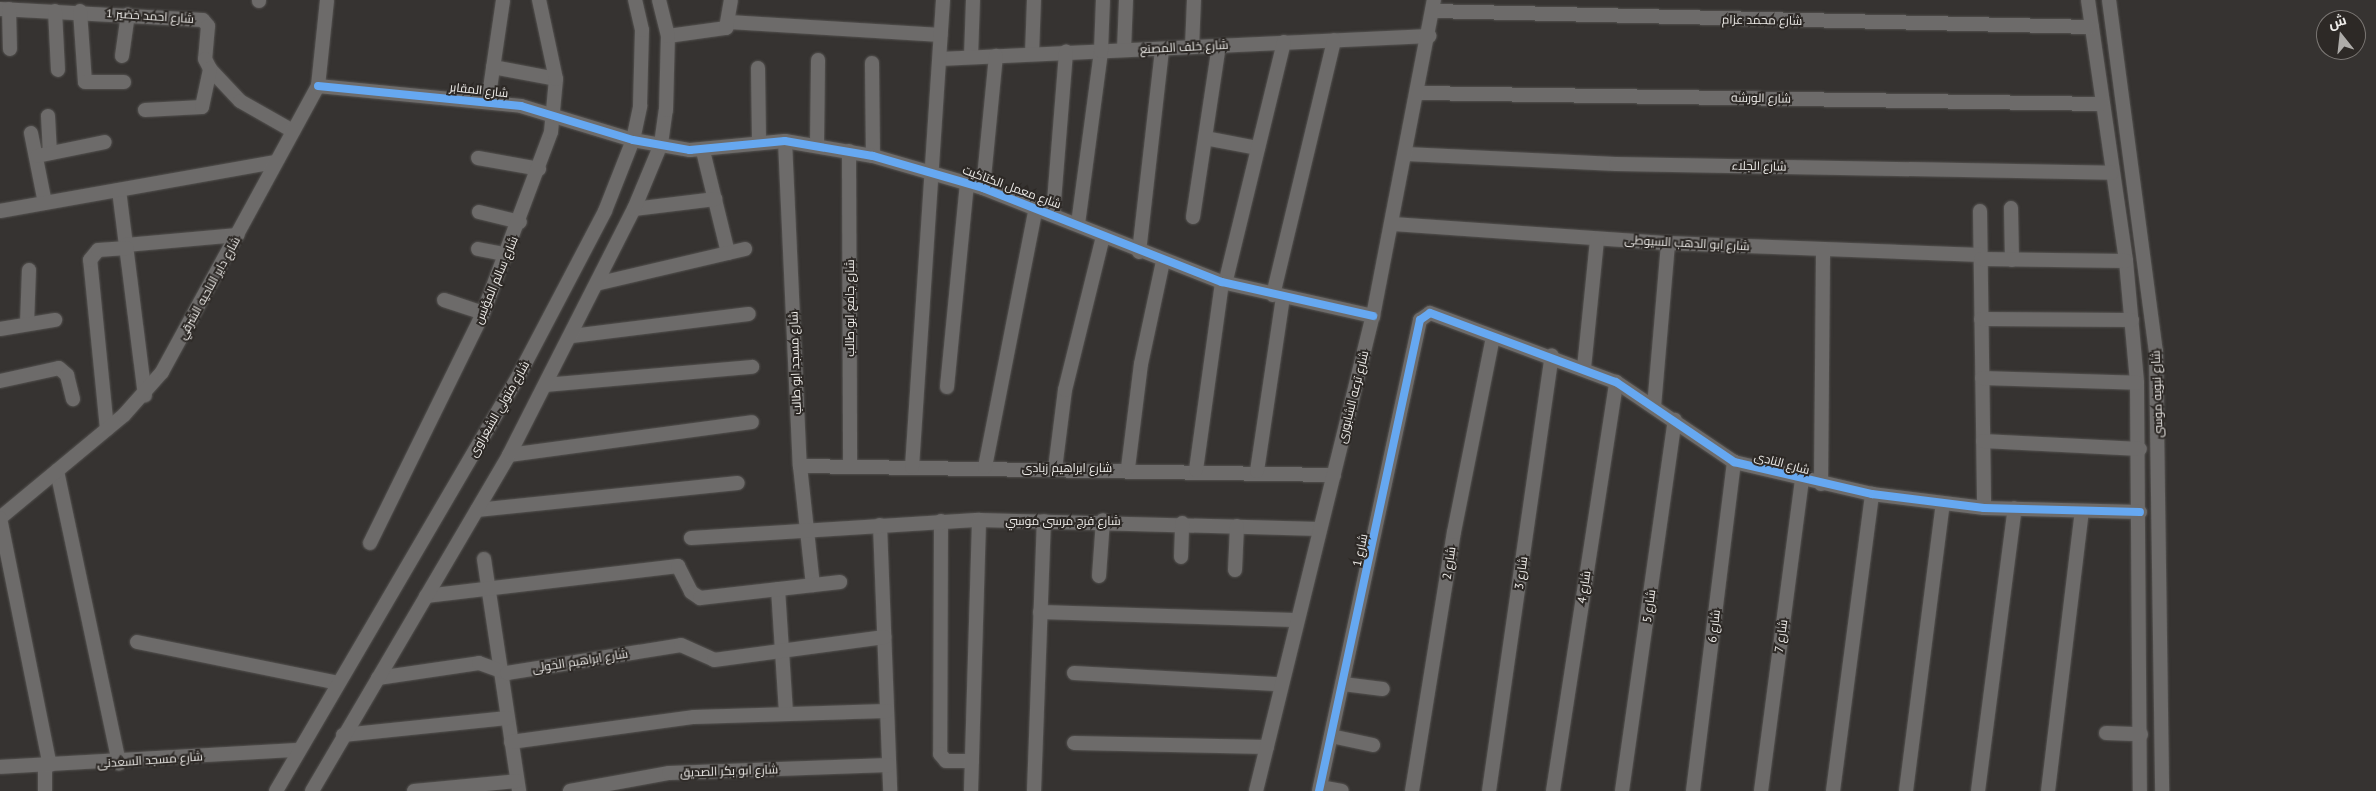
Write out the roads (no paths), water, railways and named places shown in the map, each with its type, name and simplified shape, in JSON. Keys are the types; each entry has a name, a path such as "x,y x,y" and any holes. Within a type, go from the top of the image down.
{"street":[{"name":"شارع داير الناحيه الشرقي","path":"2,517 145,395 162,372 318,86 327,0"},
{"path":"488,102 503,0"},
{"name":"شارع متولي الشعراوى","path":"276,791 520,375 605,211 633,140 642,68 635,0"},
{"path":"312,791 343,735 509,455 600,283 634,209 661,144 668,36 659,0"},
{"path":"668,36 720,30 729,22 732,0"},
{"path":"912,467 934,172 943,0"},
{"path":"971,57 973,0"},
{"path":"1032,54 1034,0"},
{"path":"1078,224 1101,51 1102,0"},
{"path":"1124,50 1126,0"},
{"path":"1192,47 1194,0"},
{"name":"شارع نبويه موسى","path":"2088,0 2126,261 2137,383 2140,449 2140,791"},
{"name":"شارع نبويه موسى","path":"2109,0 2156,360 2162,791"},
{"name":"شارع سالم المؤنس","path":"370,543 483,313 508,255 539,169 556,114 556,79 537,2"},
{"name":"شارع محمد عزام","path":"1433,6 2092,26"},
{"name":"شارع ترعه الشابورى","path":"1256,791 1295,620 1334,475 1373,316 1393,224 1433,6"},
{"path":"58,70 61,7"},
{"name":"شارع احمد خضير 1","path":"5,9 61,7 80,11 205,21 205,59 210,69"},
{"path":"5,9 10,49"},
{"path":"80,11 86,82 124,82"},
{"path":"122,56 128,14"},
{"path":"729,22 941,35"},
{"name":"شارع خلف المصنع","path":"940,59 1429,36"},
{"path":"1257,471 1278,296 1334,40"},
{"path":"1196,470 1224,283 1284,42"},
{"path":"1193,217 1219,46"},
{"path":"1139,252 1162,49"},
{"path":"1053,214 1066,52"},
{"path":"983,188 996,56"},
{"path":"817,145 818,60"},
{"path":"872,63 873,156"},
{"path":"493,67 556,79"},
{"path":"758,68 759,141"},
{"path":"145,110 202,107 210,69"},
{"path":"210,69 240,102 293,132"},
{"name":"شارع المقابر","path":"318,86 488,102 556,114 633,140"},
{"name":"شارع الورشه","path":"1418,92 2103,104"},
{"path":"45,203 44,154 48,116"},
{"path":"31,134 44,154"},
{"path":"1205,138 1258,148"},
{"name":"شارع معمل الكتاكيت","path":"633,140 703,151 759,141 785,141 873,156 967,182 1078,224 1163,262 1224,283 1373,316"},
{"name":"شارع مسجد ابو طالب","path":"785,141 800,466 813,585"},
{"path":"44,154 105,142"},
{"path":"703,151 728,253"},
{"name":"شارع جامع ابو طالب","path":"849,151 850,466"},
{"name":"شارع الجلاء","path":"1406,154 1616,164 2112,172"},
{"path":"478,158 539,169"},
{"path":"0,212 276,162"},
{"path":"947,387 967,182"},
{"path":"120,190 145,395"},
{"path":"634,209 715,199"},
{"path":"986,467 1036,208"},
{"path":"2011,208 2012,260"},
{"path":"1980,211 1984,508"},
{"path":"480,212 520,222"},
{"name":"شارع ابو الدهب السيوطى","path":"1393,224 1668,243 1823,249 2012,260 2126,261"},
{"path":"107,429 90,260 98,250 238,235"},
{"path":"1055,469 1077,332 1103,236"},
{"path":"1584,368 1597,239"},
{"path":"1654,407 1668,243"},
{"path":"478,249 508,255"},
{"path":"1821,484 1823,249"},
{"path":"600,283 745,250"},
{"path":"1128,468 1141,364 1163,262"},
{"path":"27,324 29,270"},
{"path":"444,300 483,313"},
{"path":"572,336 749,314"},
{"name":"شارع النادى","path":"1424,315 1436,314 1493,337 1584,368 1616,382 1675,420 1734,462 1802,481 1872,494 1984,508 2140,512"},
{"name":"شارع 1","path":"1320,789 1424,315"},
{"path":"1981,319 2132,320"},
{"path":"0,329 55,320"},
{"name":"شارع 2","path":"1412,791 1454,532 1493,337"},
{"name":"شارع 3","path":"1489,791 1552,356"},
{"path":"545,385 752,367"},
{"path":"0,381 58,368 67,376 73,399"},
{"path":"1982,378 2137,383"},
{"name":"شارع 4","path":"1553,791 1616,382"},
{"name":"شارع 5","path":"1622,791 1675,420"},
{"path":"509,455 752,422"},
{"path":"1983,441 2140,449"},
{"name":"شارع 6","path":"1693,791 1734,462"},
{"name":"شارع ابراهيم زبادى","path":"800,466 1128,468 1334,475"},
{"path":"57,471 119,763"},
{"name":"شارع 7","path":"1761,791 1802,481"},
{"path":"477,510 738,483"},
{"path":"1833,791 1872,494"},
{"path":"0,500 48,766 46,791"},
{"path":"1906,791 1943,503"},
{"path":"1978,791 2015,508"},
{"path":"2048,791 2082,511"},
{"path":"971,791 979,520"},
{"name":"شارع فرج مرسى موسي","path":"691,538 807,529 979,520 1102,520 1320,529"},
{"path":"1099,576 1102,520"},
{"path":"941,521 940,754 946,761 972,760"},
{"path":"1034,791 1044,521"},
{"path":"1181,557 1182,523"},
{"path":"880,525 890,791"},
{"path":"1236,570 1237,526"},
{"path":"414,791 518,786 484,559"},
{"path":"426,596 681,567 691,592 700,598 840,582"},
{"path":"778,588 786,714"},
{"path":"1040,612 1295,620"},
{"name":"شارع ابراهيم الخولى","path":"378,678 479,663 500,672 674,645 714,660 884,636"},
{"path":"137,642 338,683"},
{"path":"1074,673 1280,684"},
{"path":"1343,684 1383,689"},
{"path":"511,742 642,722 786,714 887,711"},
{"path":"343,735 507,718"},
{"path":"2106,732 2141,734"},
{"path":"1331,736 1373,745"},
{"path":"1074,743 1267,747"},
{"name":"شارع مسجد السعدنى","path":"0,768 119,763 299,750"},
{"name":"شارع ابو بكر الصديق","path":"570,791 670,773 889,765"},
{"path":"1320,789 1342,791"}]}
